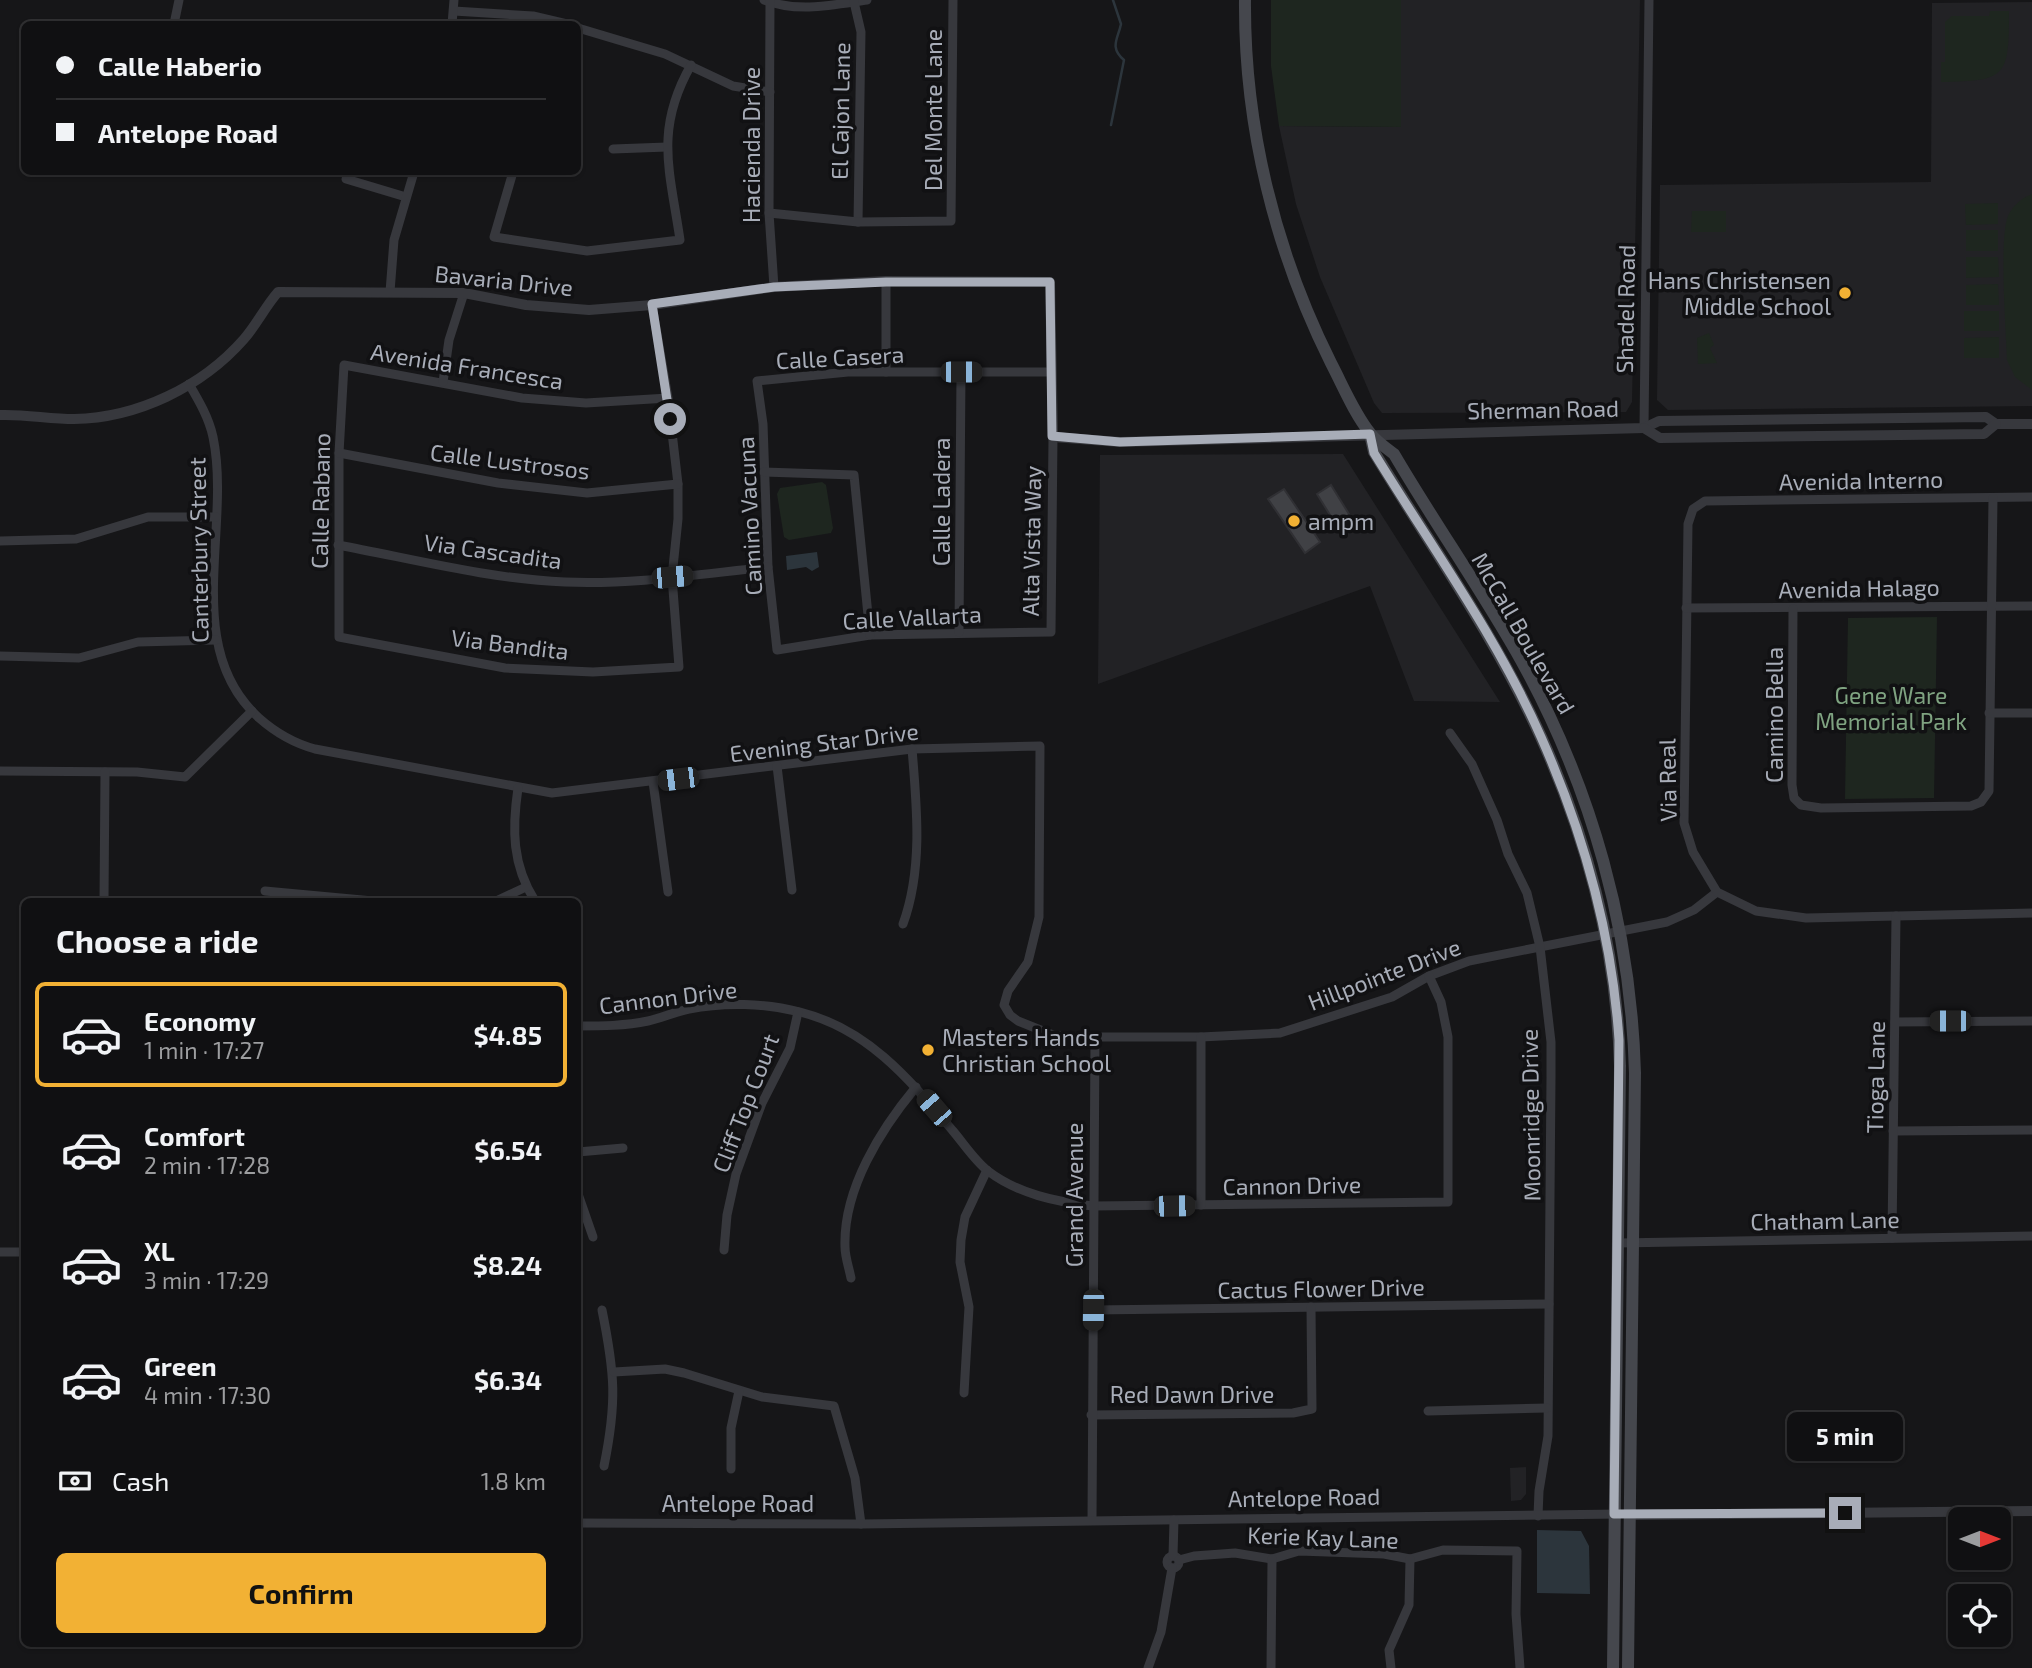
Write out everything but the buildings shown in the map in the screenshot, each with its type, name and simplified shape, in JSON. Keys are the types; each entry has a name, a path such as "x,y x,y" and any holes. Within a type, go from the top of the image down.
{"main road":[{"name":"McCall Boulevard","path":"1245,0 1248,85 1259,151 1277,226 1303,302 1370,434 1374,453 1507,670 1541,736 1580,835 1605,934 1619,1040 1613,1668"},
{"name":"McCall Boulevard","path":"1370,434 1394,454 1508,638 1542,701 1570,763 1601,850 1620,931 1634,1035 1628,1668"},
{"path":"1507,670 1519,677 1552,745 1570,763"}],"street":[{"path":"175,21 179,0"},
{"path":"452,21 454,0"},
{"path":"767,1 820,7 867,0"},
{"name":"Del Monte Lane","path":"858,222 951,221 953,0"},
{"name":"Shadel Road","path":"1644,428 1649,0"},
{"name":"Hacienda Drive","path":"767,1 770,92 769,213 774,287"},
{"name":"El Cajon Lane","path":"854,2 861,32 858,222"},
{"path":"454,11 513,14 546,21"},
{"path":"581,28 665,54 733,86 770,92"},
{"path":"512,175 494,237 587,251 680,240 667,146 669,117 677,90 691,65"},
{"path":"613,149 667,146"},
{"path":"390,292 394,240 413,175"},
{"path":"346,179 406,197"},
{"path":"769,213 858,222"},
{"path":"886,282 886,372"},
{"name":"Bavaria Drive","path":"0,415 101,417 158,401 219,363 243,340 278,292 464,293 526,305 589,310 774,287 886,282 1050,282"},
{"name":"Alta Vista Way","path":"1050,282 1051,632"},
{"path":"443,383 449,340 464,293"},
{"path":"652,304 668,398 678,484 678,519 672,577"},
{"name":"Avenida Francesca","path":"344,365 522,398 586,403 668,398"},
{"name":"Calle Rabano","path":"339,637 339,453 344,365"},
{"name":"Calle Ladera","path":"959,632 961,372"},
{"name":"Calle Casera","path":"757,381 828,373 1051,372"},
{"name":"Camino Vacuna","path":"757,381 764,424 768,568 777,650"},
{"name":"Canterbury Street","path":"189,384 206,415 216,455 216,640 230,681 252,711"},
{"name":"Sherman Road","path":"1052,436 1120,442 1644,428 1659,421 1986,417 1996,424 2032,425"},
{"path":"1644,428 1660,438 1719,438 1984,434 1996,424"},
{"name":"Calle Lustrosos","path":"339,453 498,483 587,493 678,484"},
{"path":"764,472 854,475 870,635"},
{"path":"1993,498 1989,713 2032,713"},
{"name":"Avenida Interno","path":"1693,509 1705,501 2032,498"},
{"name":"Via Real","path":"1693,509 1688,524 1684,823 1693,852 1717,892"},
{"path":"0,541 76,539 148,517 216,517"},
{"name":"Via Cascadita","path":"338,545 506,577 567,582 672,577 768,568"},
{"name":"Via Bandita","path":"339,637 505,668 593,673 679,667 672,577"},
{"name":"Avenida Halago","path":"1686,608 2032,606"},
{"name":"Camino Bella","path":"1793,609 1792,785 1794,797 1801,805 1821,808 1971,806 1981,802 1989,791 1989,713"},
{"name":"Calle Vallarta","path":"777,650 870,635 1051,632"},
{"path":"0,656 79,658 138,642 216,640"},
{"path":"0,771 105,772 185,778 252,711"},
{"name":"Evening Star Drive","path":"252,711 283,736 307,747 518,788 560,793 912,749 1040,746 1039,918 1028,962 1008,991 1004,1005"},
{"name":"Moonridge Drive","path":"1450,733 1472,764 1492,809 1527,894 1540,947 1551,1054 1548,1436 1539,1491 1538,1516"},
{"path":"903,925 913,897 916,872 916,790 912,749"},
{"path":"777,766 792,890"},
{"path":"104,898 105,772"},
{"path":"653,782 668,892"},
{"path":"518,788 513,832 514,849 526,887 533,898"},
{"path":"502,898 526,887"},
{"path":"265,891 341,898"},
{"path":"1717,892 1756,911 1806,918 2032,912"},
{"name":"Hillpointe Drive","path":"1004,1005 1018,1021 1053,1035 1095,1038 1280,1033 1392,997 1429,976 1469,961 1667,922 1694,910 1717,892"},
{"name":"Tioga Lane","path":"1892,1238 1896,916"},
{"name":"Cannon Drive","path":"581,1026 647,1021 689,1009 725,1005 760,1006 798,1012 850,1031 896,1066 987,1170 1033,1195 1093,1206 1448,1202 1448,1037 1441,1002 1429,976"},
{"name":"Cliff Top Court","path":"724,1251 727,1215 736,1174 758,1112 790,1048 798,1012"},
{"path":"1895,1021 2032,1021"},
{"path":"1201,1037 1201,1205"},
{"name":"Grand Avenue","path":"1093,1520 1091,1415 1095,1038"},
{"path":"851,1278 845,1247 855,1190 866,1160 880,1134 916,1087"},
{"path":"1893,1131 2032,1130"},
{"path":"581,1152 623,1149"},
{"path":"964,1393 969,1307 960,1262 961,1240 965,1217 987,1170"},
{"path":"581,1203 593,1237"},
{"name":"Chatham Lane","path":"1618,1243 2032,1236"},
{"path":"0,1252 21,1252"},
{"name":"Cactus Flower Drive","path":"1093,1310 1549,1304"},
{"name":"Red Dawn Drive","path":"1091,1415 1293,1413 1312,1409 1311,1307"},
{"path":"602,1310 614,1371 614,1415 604,1466"},
{"path":"614,1371 665,1369 693,1375 739,1391 789,1402 834,1406 855,1478 861,1524"},
{"path":"731,1469 731,1428 739,1391"},
{"path":"1428,1411 1547,1408"},
{"name":"Antelope Road","path":"581,1523 861,1524 2032,1511"},
{"path":"1148,1668 1161,1632 1172,1568 1167,1562 1176,1558 1174,1520"},
{"name":"Kerie Kay Lane","path":"1176,1558 1235,1552 1272,1559 1299,1551 1384,1553 1410,1559 1443,1550 1517,1551 1516,1614 1520,1668"},
{"path":"1271,1668 1272,1559"},
{"path":"1391,1668 1389,1650 1409,1605 1410,1559"}],"shaded area":[{"path":"1401,0 1640,0 1632,402 1626,412 1382,413 1374,403 1320,277 1296,204 1279,126 1400,127"},
{"name":"Hans Christensen Middle School","path":"2032,2 2032,406 1668,410 1657,400 1660,185 1931,182 1932,3"},
{"path":"1343,454 1500,702 1414,701 1370,586 1098,684 1100,455"},
{"path":"817,552 819,567 812,571 806,567 787,570 786,556"},
{"path":"1526,1467 1526,1494 1521,1500 1511,1501 1510,1468"},
{"path":"1537,1530 1581,1531 1589,1546 1590,1594 1537,1593"}],"green space":[{"path":"1271,0 1401,0 1401,127 1279,126 1271,66"},
{"path":"1990,11 2009,11 2008,50 2000,71 1979,80 1941,82 1941,62 1945,62 1945,22 1952,16 1989,16"},
{"path":"2032,194 2032,390 2015,377 2007,360 2003,263 2008,216 2018,202"},
{"path":"1998,203 1998,224 1966,225 1965,204"},
{"path":"1692,211 1726,211 1726,232 1691,232"},
{"path":"1966,230 1998,230 1998,251 1966,251"},
{"path":"1966,257 1998,257 1999,277 1966,278"},
{"path":"1998,284 1999,305 1966,305 1966,285"},
{"path":"1964,311 1999,311 1999,331 1964,331"},
{"path":"1709,333 1714,345 1710,348 1717,363 1698,364 1697,338"},
{"path":"1999,337 1999,358 1964,358 1964,338"},
{"path":"822,482 826,485 833,528 831,533 789,540 784,537 777,494 780,488"},
{"name":"Gene Ware Memorial Park","path":"1937,617 1934,798 1845,799 1848,618"}],"waterway":[{"path":"1111,125 1124,60 1116,47 1121,24 1113,0"}],"place":[{"name":"Hans Christensen Middle School","path":"1845,293"},
{"name":"ampm","path":"1294,521"},
{"name":"Masters Hands Christian School","path":"928,1050"}],"route":[{"path":"670,419 652,304 774,287 886,282 1050,282 1052,436 1120,442 1370,434 1374,453 1507,670 1541,736 1580,835 1598,896 1613,978 1619,1040 1614,1514 1845,1513"}]}
